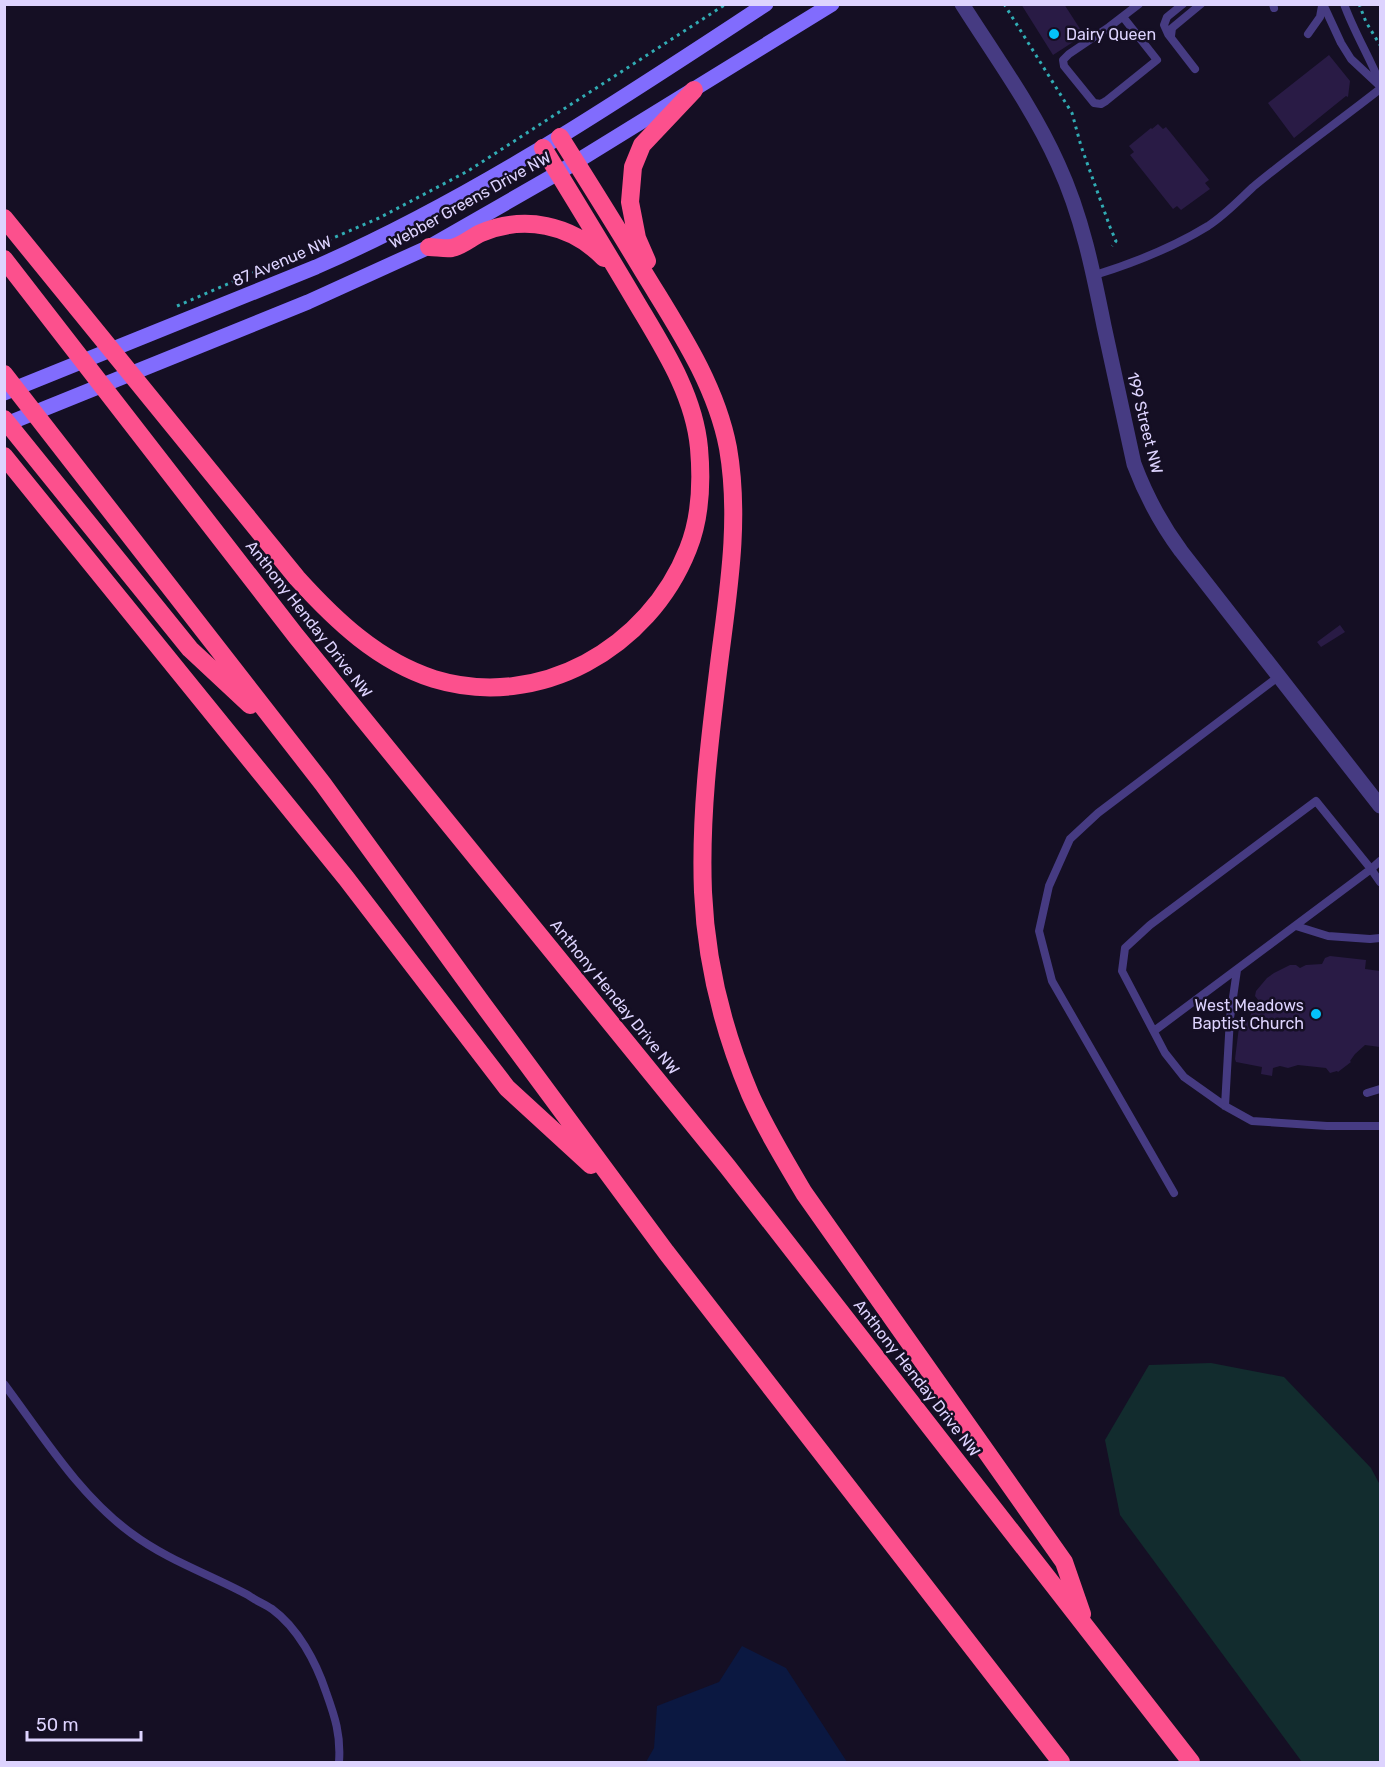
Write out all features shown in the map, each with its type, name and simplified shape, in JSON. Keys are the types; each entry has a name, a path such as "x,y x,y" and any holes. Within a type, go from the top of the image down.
{"highway":[{"path":"664,304 635,227 630,202 631,177 642,145 694,90"},
{"path":"560,137 696,359 716,405 728,446 733,530 730,579 709,751 702,855 709,949 726,1027 752,1097 790,1170 1064,1562 1086,1627"},
{"path":"4,218 297,578 331,614 356,636 392,661 435,679 458,684 508,686 533,682 577,668 602,654 642,622 668,590 689,547 696,525 701,484 696,426 673,367 620,274 543,148"},
{"path":"429,247 453,248 480,233 506,225 539,224 553,226 576,236 600,254 620,274"},
{"name":"Anthony Henday Drive NW","path":"4,259 289,627 727,1166 1191,1762"},
{"path":"4,374 293,746 621,1192 1061,1762"},
{"path":"4,419 190,649 293,746"},
{"path":"4,456 338,868 507,1088 621,1192"}],"main road":[{"name":"Webber Greens Drive NW","path":"560,137 766,4"},
{"name":"Webber Greens Drive NW","path":"4,425 308,302 429,247 558,173 832,4"},
{"name":"87 Avenue NW","path":"4,393 361,247 449,202 560,137"}],"street":[{"name":"199 Street NW","path":"962,4 1028,107 1049,146 1072,199 1095,275 1134,464 1143,490 1167,533 1380,806"}],"lane":[{"path":"1183,4 1167,17 1165,29 1195,69"},
{"path":"1171,38 1172,28 1201,4"},
{"path":"1323,4 1341,43 1352,59 1380,86"},
{"path":"1308,34 1320,17 1323,4"},
{"path":"1344,4 1352,25 1371,59 1380,86"},
{"path":"1123,16 1157,60 1106,101 1094,104 1064,66 1063,60 1136,5"},
{"path":"1095,275 1140,260 1172,246 1214,222 1252,188 1380,86"},
{"path":"1174,1194 1052,981 1039,931 1049,886 1070,838 1098,813 1278,677"},
{"path":"1380,882 1316,801 1150,925 1125,948 1122,971 1165,1053 1184,1077 1225,1106 1252,1121 1327,1126 1380,1126"},
{"path":"1154,1031 1380,861"},
{"path":"1296,926 1328,936 1380,938"},
{"path":"1225,1106 1230,1018 1237,970"},
{"path":"1367,1093 1380,1089"},
{"path":"4,1384 73,1476 105,1510 130,1532 157,1551 233,1587 272,1609 294,1630 319,1672 334,1715 340,1744 339,1762"}],"path":[{"path":"170,310 379,218 468,171 726,4"},
{"path":"1004,4 1072,113 1081,146 1116,239 1112,246"},
{"path":"1359,4 1366,22 1380,45"}],"green space":[{"path":"1211,1363 1284,1377 1371,1468 1380,1485 1380,1762 1302,1762 1120,1515 1105,1440 1149,1365"}],"water":[{"path":"742,1646 786,1668 847,1762 646,1762 654,1748 657,1706 719,1682"}],"building":[{"path":"1021,4 1064,4 1084,35 1053,55"},
{"path":"1329,55 1350,81 1348,97 1346,96 1294,138 1268,103"},
{"path":"1158,124 1163,129 1166,127 1209,180 1205,183 1210,189 1181,210 1177,206 1173,209 1130,155 1134,152 1129,146"},
{"path":"1340,625 1345,632 1321,647 1317,642"},
{"name":"West Meadows Baptist Church","path":"1330,956 1366,960 1365,969 1380,971 1380,1047 1365,1045 1355,1054 1351,1062 1338,1072 1330,1073 1326,1068 1298,1065 1273,1068 1272,1076 1261,1074 1262,1067 1236,1062 1239,1027 1243,1022 1249,1021 1253,1007 1259,1001 1255,996 1256,991 1267,978 1290,965 1300,968 1306,965 1322,964 1325,958"}],"place":[{"name":"Dairy Queen","path":"1054,34"},
{"name":"West Meadows Baptist Church","path":"1316,1014"}]}
